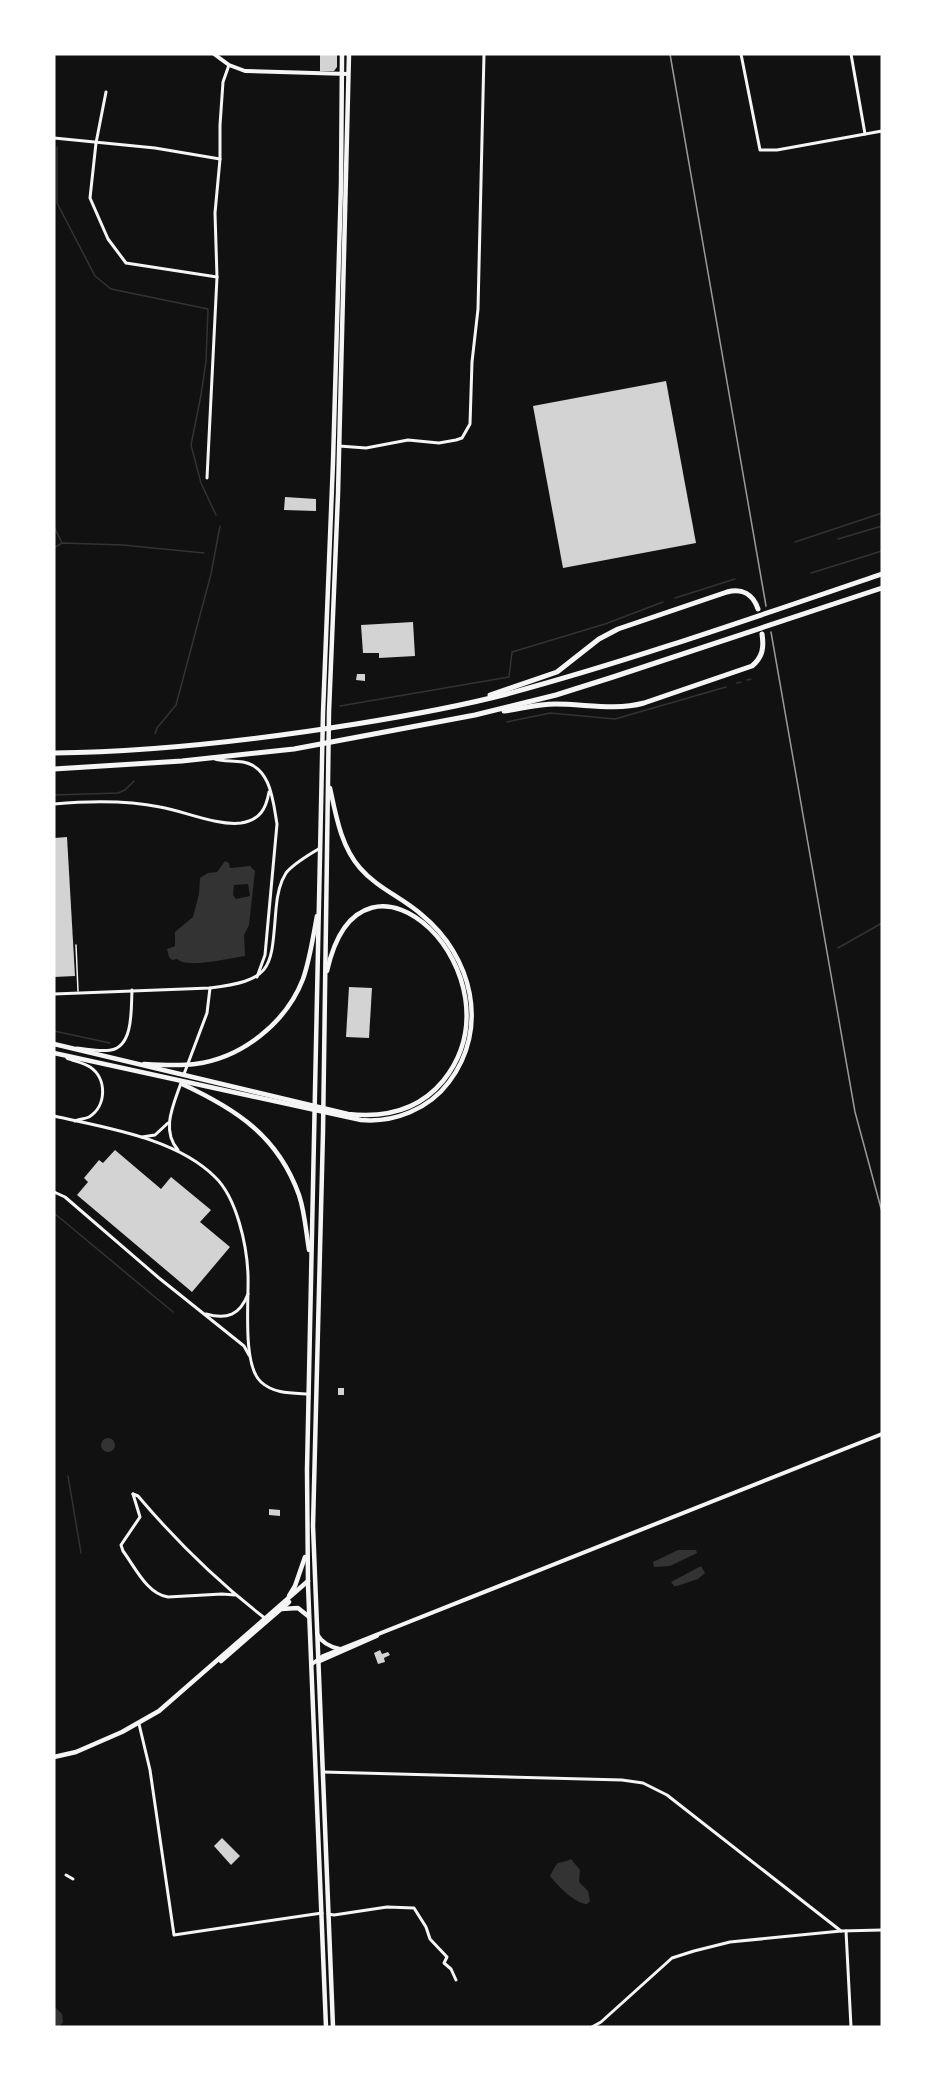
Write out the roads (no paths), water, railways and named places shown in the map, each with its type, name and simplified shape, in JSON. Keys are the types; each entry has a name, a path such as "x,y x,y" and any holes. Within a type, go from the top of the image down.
{"highway":[{"path":"54,753 105,752 224,743 403,716 506,694 610,664 882,574"},
{"path":"475,715 556,695 882,588"},
{"path":"477,700 557,672 599,639 618,629 726,592 738,590 747,593 755,601 758,609"},
{"path":"54,769 106,767 294,749 475,715 552,704 607,708 628,707 752,666 759,660 762,652 762,634"}],"main road":[{"path":"214,54 229,65 245,71 348,74"},
{"path":"333,2027 317,1633 307,1551 323,713 341,184 342,54"},
{"path":"326,2027 310,1581 323,1132 329,712 349,54"},
{"path":"56,1054 348,1119 375,1121 405,1114 424,1105 443,1089 460,1064 469,1041 473,1016 469,984 447,941 425,917 374,882 356,862 344,841 337,822 328,779"},
{"path":"135,1064 196,1064 239,1050 264,1033 288,1006 302,980 319,902"},
{"path":"55,1044 297,1102 368,1115 387,1114 408,1107 428,1095 443,1081 462,1047 467,1024 467,1006 464,986 453,960 443,944 421,921 393,907 378,906 357,915 346,923 336,940 324,982"},
{"path":"174,1080 231,1108 258,1131 274,1150 299,1196 311,1264"},
{"path":"312,1664 341,1649 882,1434"},
{"path":"287,1600 295,1586 307,1551"},
{"path":"54,1757 76,1752 139,1724 159,1711 310,1581"},
{"path":"216,1663 243,1643 310,1581"},
{"path":"281,1609 298,1608 306,1612 310,1618"},
{"path":"317,1633 332,1648 341,1649"},
{"path":"318,1660 380,1634"}],"street":[{"path":"338,446 374,448 408,440 439,443 462,438 468,429 471,419 472,362 478,309 484,54"},
{"path":"741,54 760,150 777,150 882,131"},
{"path":"851,54 865,134"},
{"path":"207,478 217,277 215,213 223,82 229,65"},
{"path":"106,92 96,143 90,198 108,239 126,263 217,277"},
{"path":"54,138 155,148 220,159"},
{"path":"210,758 243,762 254,766 263,774 270,790 277,824 265,956 256,978"},
{"path":"54,804 95,802 159,806 228,823 242,823 256,818 266,808 270,790"},
{"path":"54,994 210,988 235,985 256,978 267,967 270,956 278,895 282,882 292,867 320,848"},
{"path":"136,1136 154,1135 168,1124 176,1095 207,1013 210,988"},
{"path":"55,1044 100,1051 115,1050 120,1047 128,1031 132,990"},
{"path":"56,1054 90,1067 100,1077 103,1089 102,1100 97,1109 88,1117 74,1121"},
{"path":"54,1116 136,1136 179,1152 198,1162 217,1178 227,1194 238,1221 246,1253 250,1356 254,1373 259,1381 269,1388 280,1392 309,1394"},
{"path":"168,1124 172,1143 179,1152"},
{"path":"54,1192 65,1197 244,1346 250,1356"},
{"path":"203,1314 218,1318 230,1315 240,1309 248,1293"},
{"path":"235,1595 168,1597 160,1596 149,1588 121,1545 140,1517 133,1494 138,1496 167,1530 235,1595 266,1619"},
{"path":"139,1724 150,1770 174,1935 322,1913"},
{"path":"322,1772 598,1779 643,1783 667,1795 841,1931"},
{"path":"66,1875 74,1880"},
{"path":"328,1914 387,1907 414,1908 426,1927 430,1939 447,1957 444,1963 451,1969 456,1980"},
{"path":"592,2027 601,2022 672,1958 730,1942 841,1931 882,1930"},
{"path":"846,1932 851,2027"}],"lane":[{"path":"76,945 78,992"}],"waterway":[{"path":"57,147 57,203 95,276 111,289 208,309 206,361 191,445 201,483 216,515"},
{"path":"795,542 882,513"},
{"path":"155,734 157,728 176,705 211,574 220,526"},
{"path":"838,539 882,526"},
{"path":"54,527 62,543"},
{"path":"54,548 62,543 123,545 204,553"},
{"path":"811,573 882,551"},
{"path":"675,598 735,579"},
{"path":"340,706 509,677 512,652 605,624 663,602"},
{"path":"747,680 751,679"},
{"path":"737,683 741,682"},
{"path":"507,722 550,713 615,719 726,687"},
{"path":"54,795 118,793 134,781"},
{"path":"838,948 882,923"},
{"path":"54,1031 110,1043"},
{"path":"54,1213 173,1312"},
{"path":"68,1476 81,1553"}],"railway":[{"path":"670,54 766,606"},
{"path":"771,632 855,1112 882,1212"}]}
